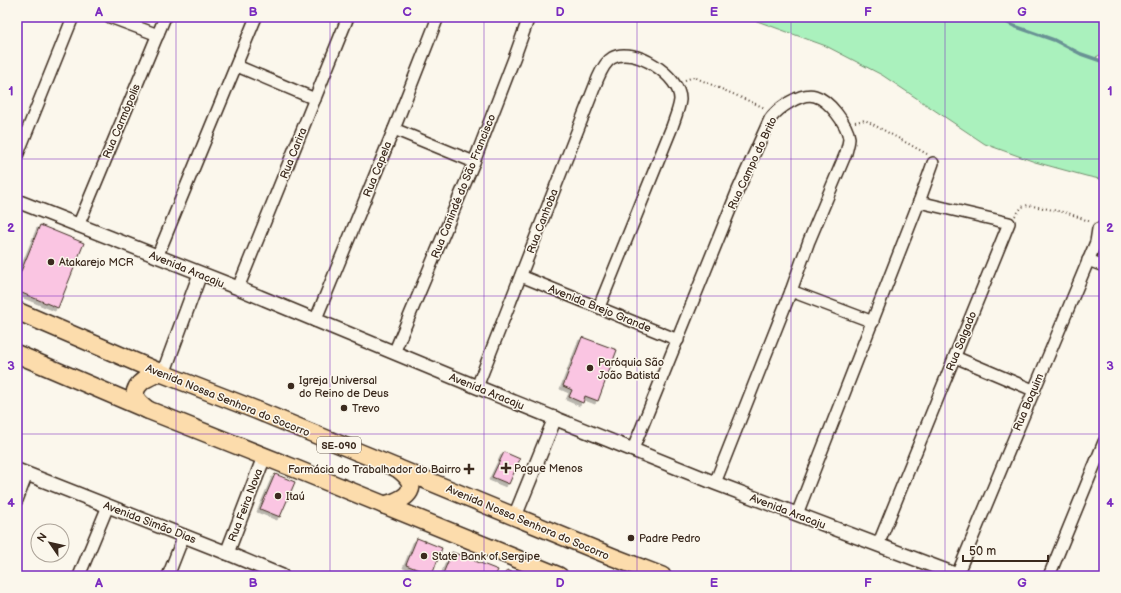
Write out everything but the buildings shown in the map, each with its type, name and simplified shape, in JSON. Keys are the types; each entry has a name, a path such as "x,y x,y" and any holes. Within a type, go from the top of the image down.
{"main road":[{"name":"Avenida Nossa Senhora do Socorro","path":"17,311 162,374 256,410 619,560 662,576"},
{"path":"17,354 148,410 559,576"},
{"path":"148,410 137,399 135,395 136,392 146,378 162,374"},
{"path":"384,505 402,499 410,489 411,484 408,478 397,468"}],"street":[{"path":"17,156 73,17"},
{"path":"110,17 158,35"},
{"name":"Rua Carmópolis","path":"78,226 165,17"},
{"path":"158,257 256,17"},
{"name":"Rua Carira","path":"238,288 348,17"},
{"name":"Rua Capela","path":"316,320 394,130 438,17"},
{"name":"Rua Canindé do São Francisco","path":"394,353 474,162 529,17"},
{"name":"Rua Canhoba","path":"477,387 602,68 613,57 628,55 642,59 664,73 675,84"},
{"path":"237,66 315,99"},
{"path":"599,307 672,127 680,99 675,84"},
{"name":"Rua Campo do Brito","path":"633,449 738,190 767,126 776,112 785,105 800,98 813,96 832,109 843,124 849,140 846,153 809,241 791,291 715,483"},
{"path":"394,130 474,162"},
{"path":"797,514 873,322 933,163"},
{"name":"Avenida Aracaju","path":"17,201 238,288 715,483 958,575"},
{"path":"919,202 1009,223"},
{"name":"Rua Salgado","path":"878,545 1009,223"},
{"name":"Rua Boquim","path":"958,575 1033,390 1097,238 1098,229"},
{"path":"1088,260 1104,266"},
{"path":"162,374 200,274"},
{"name":"Avenida Brejo Grande","path":"521,276 678,340"},
{"path":"791,291 873,322"},
{"path":"955,357 1033,390"},
{"path":"515,516 555,418"},
{"path":"1049,576 1104,442"},
{"name":"Rua Feira Nova","path":"227,553 264,457"},
{"path":"17,500 22,472"},
{"name":"Avenida Simão Dias","path":"22,472 227,553 267,573 282,576"},
{"path":"79,576 108,506"},
{"path":"168,576 184,536"}],"path":[{"path":"675,84 694,77 776,112"},
{"path":"843,124 865,120 928,155 933,163"},
{"path":"1009,223 1021,208 1028,205 1039,206 1079,216 1093,223 1098,229"}],"green space":[{"path":"746,17 1104,17 1104,53 1096,57 1104,64 1104,180 1035,162 985,144 882,75 826,46"}],"waterway":[{"path":"997,17 1014,26 1054,40 1081,54 1104,62"}],"place":[{"name":"Atakarejo MCR","path":"51,262"},
{"name":"Paróquia São João Batista","path":"590,368"},
{"name":"Igreja Universal do Reino de Deus","path":"291,386"},
{"name":"Trevo","path":"344,408"},
{"name":"Pague Menos","path":"506,468"},
{"name":"Farmácia do Trabalhador do Bairro","path":"469,469"},
{"name":"Itaú","path":"278,496"},
{"name":"Padre Pedro","path":"631,538"},
{"name":"State Bank of Sergipe","path":"424,556"}]}
